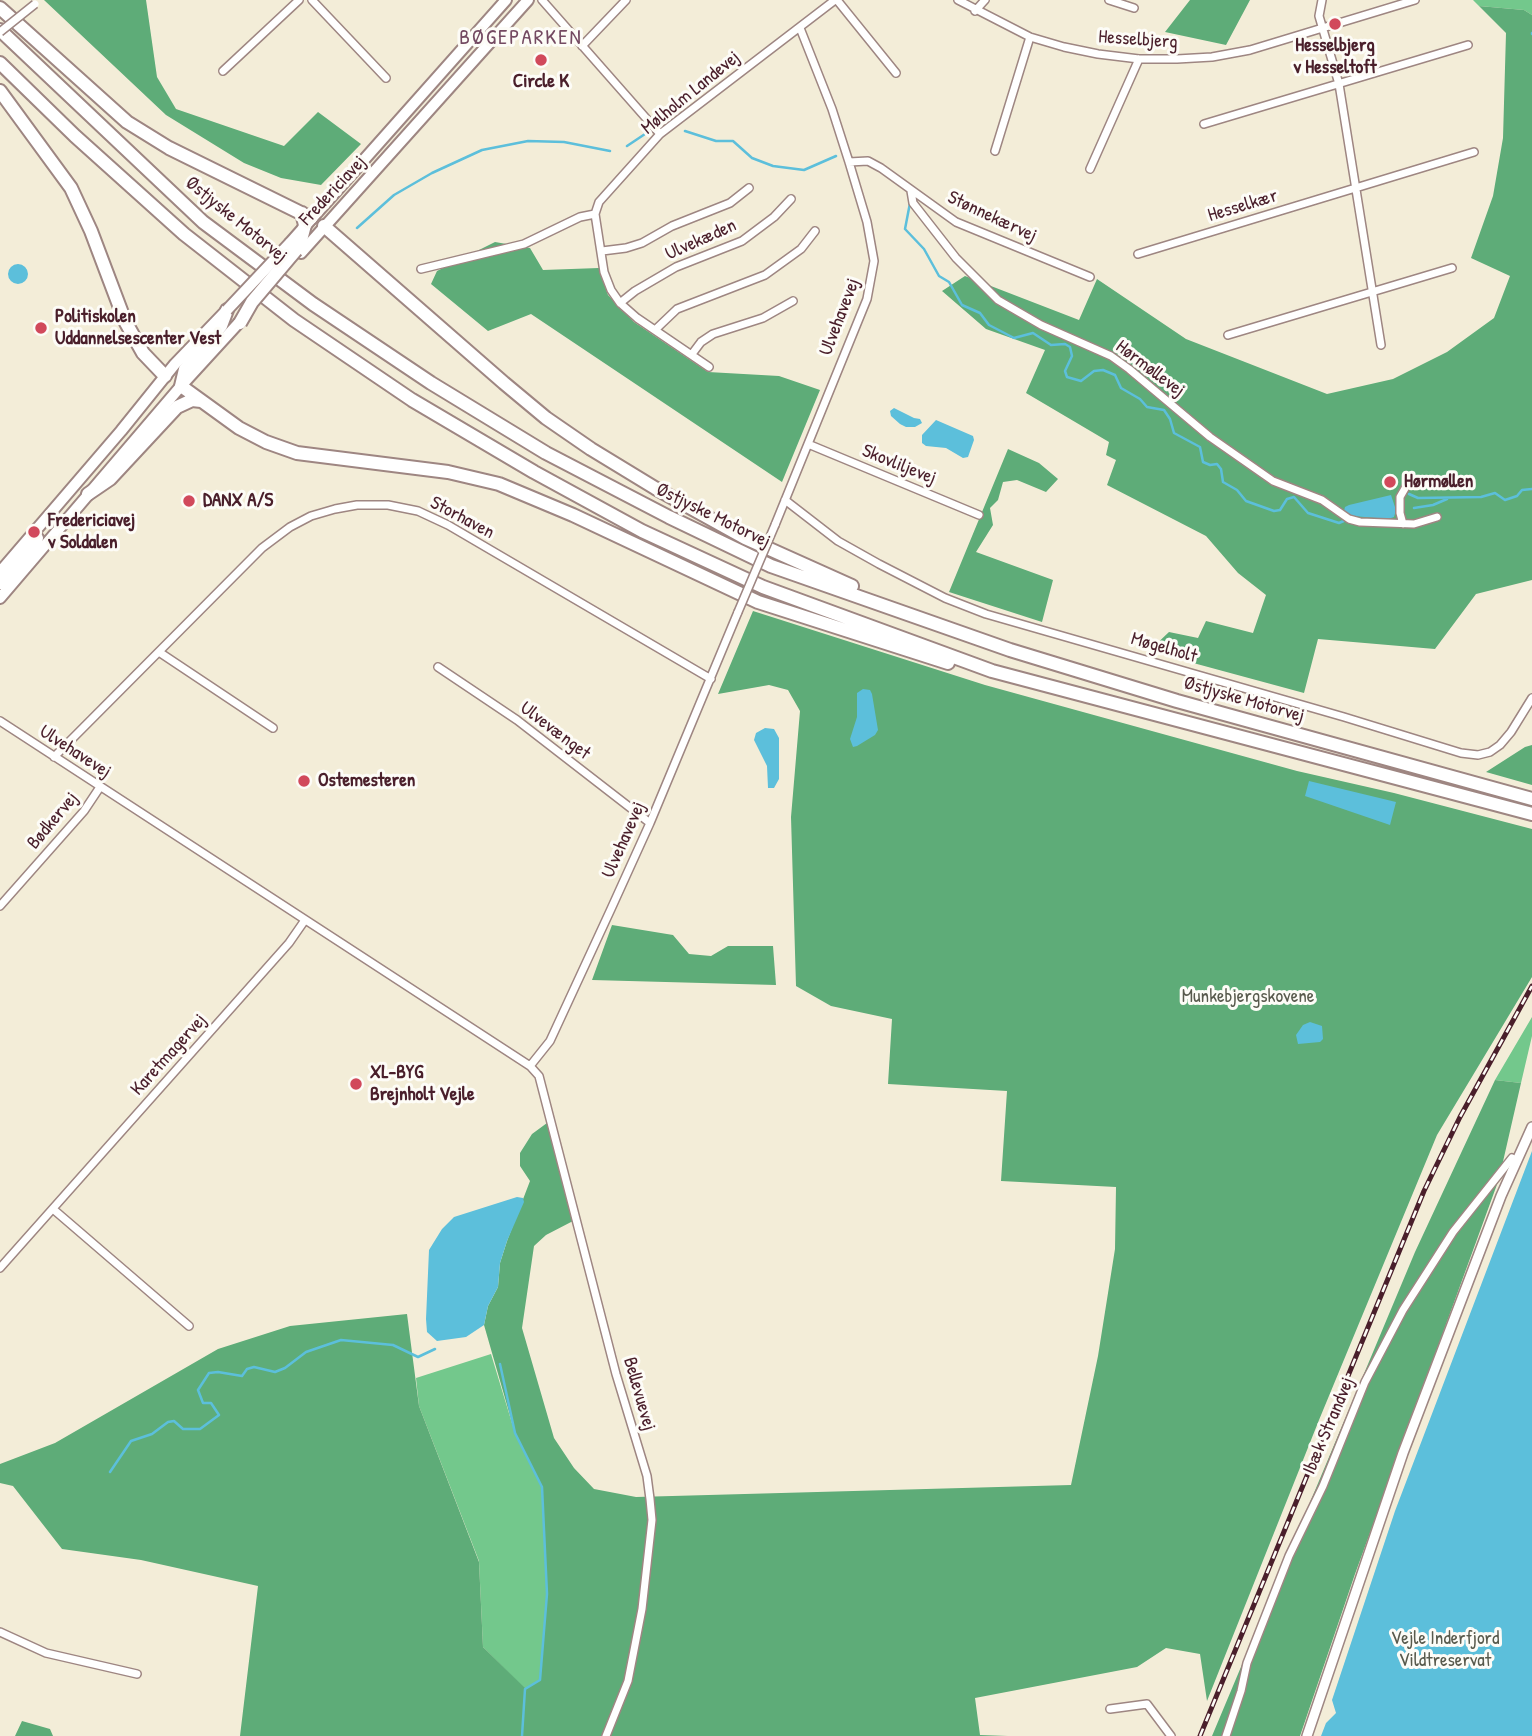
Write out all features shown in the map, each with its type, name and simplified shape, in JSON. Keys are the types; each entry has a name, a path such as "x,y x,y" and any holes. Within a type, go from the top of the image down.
{"highway":[{"path":"0,8 127,122 169,148 306,219 300,244 252,302 240,323"},
{"name":"Østjyske Motorvej","path":"0,31 203,222 313,304 431,383 546,453 669,517 771,566 1010,650 1177,701 1532,799"},
{"name":"Østjyske Motorvej","path":"0,63 75,136 184,234 295,320 412,400 534,472 642,530 751,582 992,671 1532,814"},
{"path":"0,91 71,188 91,231 125,321 144,352 165,376"},
{"path":"324,226 504,383 546,418 591,449 745,538 865,591 912,616"},
{"path":"227,310 221,326 185,369 181,386 239,428 266,442 297,453 449,472 499,484 573,515 758,602 973,671 992,671"},
{"path":"88,494 110,479 177,407 191,400 201,401"}],"main road":[{"name":"Fredericiavej","path":"306,219 506,0"},
{"name":"Fredericiavej","path":"0,572 202,334 295,248 324,226 409,135 528,0"},
{"path":"306,219 324,226"},
{"path":"0,598 181,386 240,323"},
{"path":"165,376 181,386"},
{"path":"0,584 65,506 79,478"}],"street":[{"path":"223,71 299,0"},
{"path":"312,0 386,78"},
{"path":"542,0 660,134"},
{"path":"582,46 626,0"},
{"path":"836,0 896,73"},
{"name":"Mølholm Landevej","path":"595,214 599,202 660,134 836,0"},
{"name":"Hesselbjerg","path":"958,0 1030,37 1098,54 1139,59 1212,57 1250,50 1415,0"},
{"path":"975,11 985,0"},
{"path":"1109,0 1134,8"},
{"path":"1322,0 1319,16 1339,84 1381,345"},
{"path":"0,31 37,2"},
{"name":"Ulvehavevej","path":"0,722 530,1066 550,1041 650,823 775,525 872,282 872,244 849,162 832,109 800,27"},
{"path":"995,151 1030,37"},
{"path":"1204,124 1468,45"},
{"path":"1090,169 1139,59"},
{"name":"Hesselkær","path":"1138,254 1474,152"},
{"name":"Stønnekærvej","path":"849,162 868,161 881,167 956,222 1090,277"},
{"name":"Ulvekæden","path":"602,251 642,243 672,226 730,203 749,188"},
{"name":"Hørmøllevej","path":"911,191 913,202 956,258 981,285 1015,312 1120,362 1210,437 1273,481 1322,500 1349,519 1360,523 1414,524 1437,517"},
{"name":"Ulvekæden","path":"620,303 676,267 742,241 774,217 791,199"},
{"path":"421,269 524,244 580,217 595,214 604,272 620,303 709,367"},
{"path":"656,330 677,309 765,275 801,249 816,231"},
{"path":"1228,335 1451,268"},
{"path":"691,354 701,342 713,334 763,318 793,301"},
{"name":"Skovliljevej","path":"808,444 979,514"},
{"path":"1403,524 1400,497 1411,478"},
{"name":"Møgelholt","path":"785,499 838,541 945,598 986,614 1461,753 1478,755 1490,752 1500,745 1532,698"},
{"name":"Storhaven","path":"54,757 262,548 290,527 312,516 357,505 388,505 418,511 448,525 711,679"},
{"path":"159,652 273,728"},
{"name":"Ulvevænget","path":"438,667 517,720 650,823"},
{"name":"Bødkervej","path":"0,906 84,811 100,787"},
{"name":"Karetmagervej","path":"0,1268 289,943 305,920"},
{"name":"Bellevuevej","path":"530,1066 539,1076 616,1374 647,1476 650,1499 652,1520 642,1609 628,1681 606,1736"},
{"name":"Ibæk Strandvej","path":"1307,1736 1399,1464 1516,1160 1532,1127"},
{"name":"Ibæk Strandvej","path":"1226,1736 1241,1692 1247,1663 1289,1556 1323,1486 1365,1382 1403,1310 1453,1232 1512,1158 1516,1160"},
{"path":"53,1209 189,1326"},
{"path":"0,1632 46,1653 72,1661 137,1674"},
{"path":"1110,1709 1147,1704 1171,1736"}],"green space":[{"path":"44,0 146,0 157,77 176,109 284,146 318,112 361,144 321,185 281,178 244,163 166,115"},
{"path":"1190,0 1250,0 1226,45 1165,32"},
{"path":"1473,0 1532,0 1532,15 1524,10 1479,6"},
{"path":"1479,6 1524,10 1532,15 1532,580 1476,594 1435,649 1318,639 1304,693 1149,651 1169,632 1198,638 1206,621 1253,633 1266,595 1238,573 1206,536 1107,485 1116,460 1106,455 1109,442 1026,393 1045,350 986,329 942,291 965,276 1079,320 1097,279 1186,339 1327,394 1393,379 1447,352 1494,318 1510,276 1471,258 1493,196 1503,138 1506,33"},
{"path":"495,242 530,248 543,270 599,268 608,295 634,322 708,372 779,376 820,390 782,482 531,314 488,331 431,284 437,271"},
{"path":"1008,449 1039,463 1058,479 1046,492 1017,480 1003,482 998,500 990,508 993,525 976,552 1053,580 1042,622 949,592"},
{"name":"Munkebjergskovene","path":"753,611 985,685 1297,771 1532,829 1532,977 1437,1135 1207,1701 1200,1654 1166,1648 1137,1667 975,1698 980,1735 1008,1736 240,1736 258,1586 141,1560 62,1549 13,1486 0,1483 0,1464 55,1443 218,1349 290,1326 407,1314 419,1406 479,1562 483,1647 526,1689 540,1679 547,1594 542,1487 515,1433 484,1325 488,1306 498,1287 500,1263 507,1241 530,1181 520,1166 520,1153 532,1134 547,1123 573,1221 546,1235 534,1246 522,1328 554,1438 574,1468 594,1489 636,1497 1071,1485 1098,1356 1115,1249 1116,1187 1001,1181 1007,1091 888,1084 892,1019 831,1006 796,986 791,817 800,711 788,690 769,685 718,694"},
{"path":"1532,745 1532,785 1486,772 1525,747"},
{"path":"612,925 673,935 689,954 711,956 728,946 773,946 776,985 592,980"},
{"path":"1532,1017 1532,1036 1521,1083 1495,1080"},
{"path":"1495,1080 1521,1083 1499,1179 1355,1574 1300,1736 1212,1736 1415,1252"},
{"path":"491,1354 515,1433 542,1487 547,1594 540,1680 525,1689 483,1647 479,1561 419,1406 416,1378"},
{"path":"22,1721 50,1729 53,1736 15,1736"}],"water":[{"path":"14,264 22,264 28,274 22,284 14,284 8,278 8,270"},
{"path":"894,408 920,419 922,423 915,427 900,424 891,416 890,411"},
{"path":"936,420 973,436 968,457 963,458 946,448 926,446 922,443 922,435"},
{"path":"1391,495 1396,510 1394,517 1388,519 1353,516 1344,511 1349,505"},
{"path":"863,689 870,690 872,694 878,730 875,735 853,747 850,739 857,717 857,693"},
{"path":"765,728 774,729 779,738 779,779 774,788 768,788 767,766 754,740 756,733"},
{"path":"1309,781 1396,802 1390,825 1305,796"},
{"path":"1310,1022 1322,1026 1323,1039 1320,1042 1298,1044 1296,1035 1303,1025"},
{"name":"Vejle Inderfjord Vildtreservat","path":"1532,1151 1532,1736 1321,1736 1326,1723 1336,1713 1332,1700 1395,1511"},
{"path":"517,1197 523,1198 524,1202 507,1241 500,1263 498,1287 488,1306 484,1325 466,1337 437,1341 427,1332 429,1250 442,1229 454,1217"}],"waterway":[{"path":"685,131 716,141 733,141 752,158 773,166 804,170 836,156"},
{"path":"627,146 648,132"},
{"path":"357,228 394,195 432,173 482,150 528,141 564,142 610,151"},
{"path":"910,203 905,229 924,249 939,276 949,282 962,305 980,313 989,325 1014,338 1033,333 1051,345 1065,344 1070,347 1072,356 1065,371 1067,377 1081,381 1094,371 1103,370 1115,375 1121,388 1140,399 1147,407 1164,410 1174,433 1200,447 1203,462 1217,464 1221,469 1223,482 1237,490 1246,501 1274,511 1280,510 1287,499 1294,497 1308,513 1339,523 1346,520"},
{"path":"1409,494 1418,498 1481,497 1495,493 1505,500 1517,496 1522,490 1532,489"},
{"path":"1414,508 1433,505 1447,499"},
{"path":"110,1472 131,1441 152,1434 168,1422 174,1421 183,1429 200,1429 219,1415 211,1403 203,1403 198,1390 209,1373 242,1376 247,1369 254,1367 275,1372 306,1352 341,1340 393,1345 418,1357 435,1349"},
{"path":"500,1364 515,1433 542,1487 547,1594 540,1680 525,1689 522,1736"}],"railway":[{"path":"1200,1736 1424,1191 1460,1117 1532,986"}],"place":[{"name":"Hesselbjerg v Hesseltoft","path":"1335,24"},
{"name":"Circle K","path":"541,60"},
{"name":"Politiskolen Uddannelsescenter Vest","path":"41,328"},
{"name":"Hørmøllen","path":"1390,482"},
{"name":"DANX A/S","path":"189,501"},
{"name":"Fredericiavej v Soldalen","path":"34,532"},
{"name":"Ostemesteren","path":"304,781"},
{"name":"XL-BYG Brejnholt Vejle","path":"356,1084"}],"district":[{"name":"BØGEPARKEN","path":"521,38"}]}
